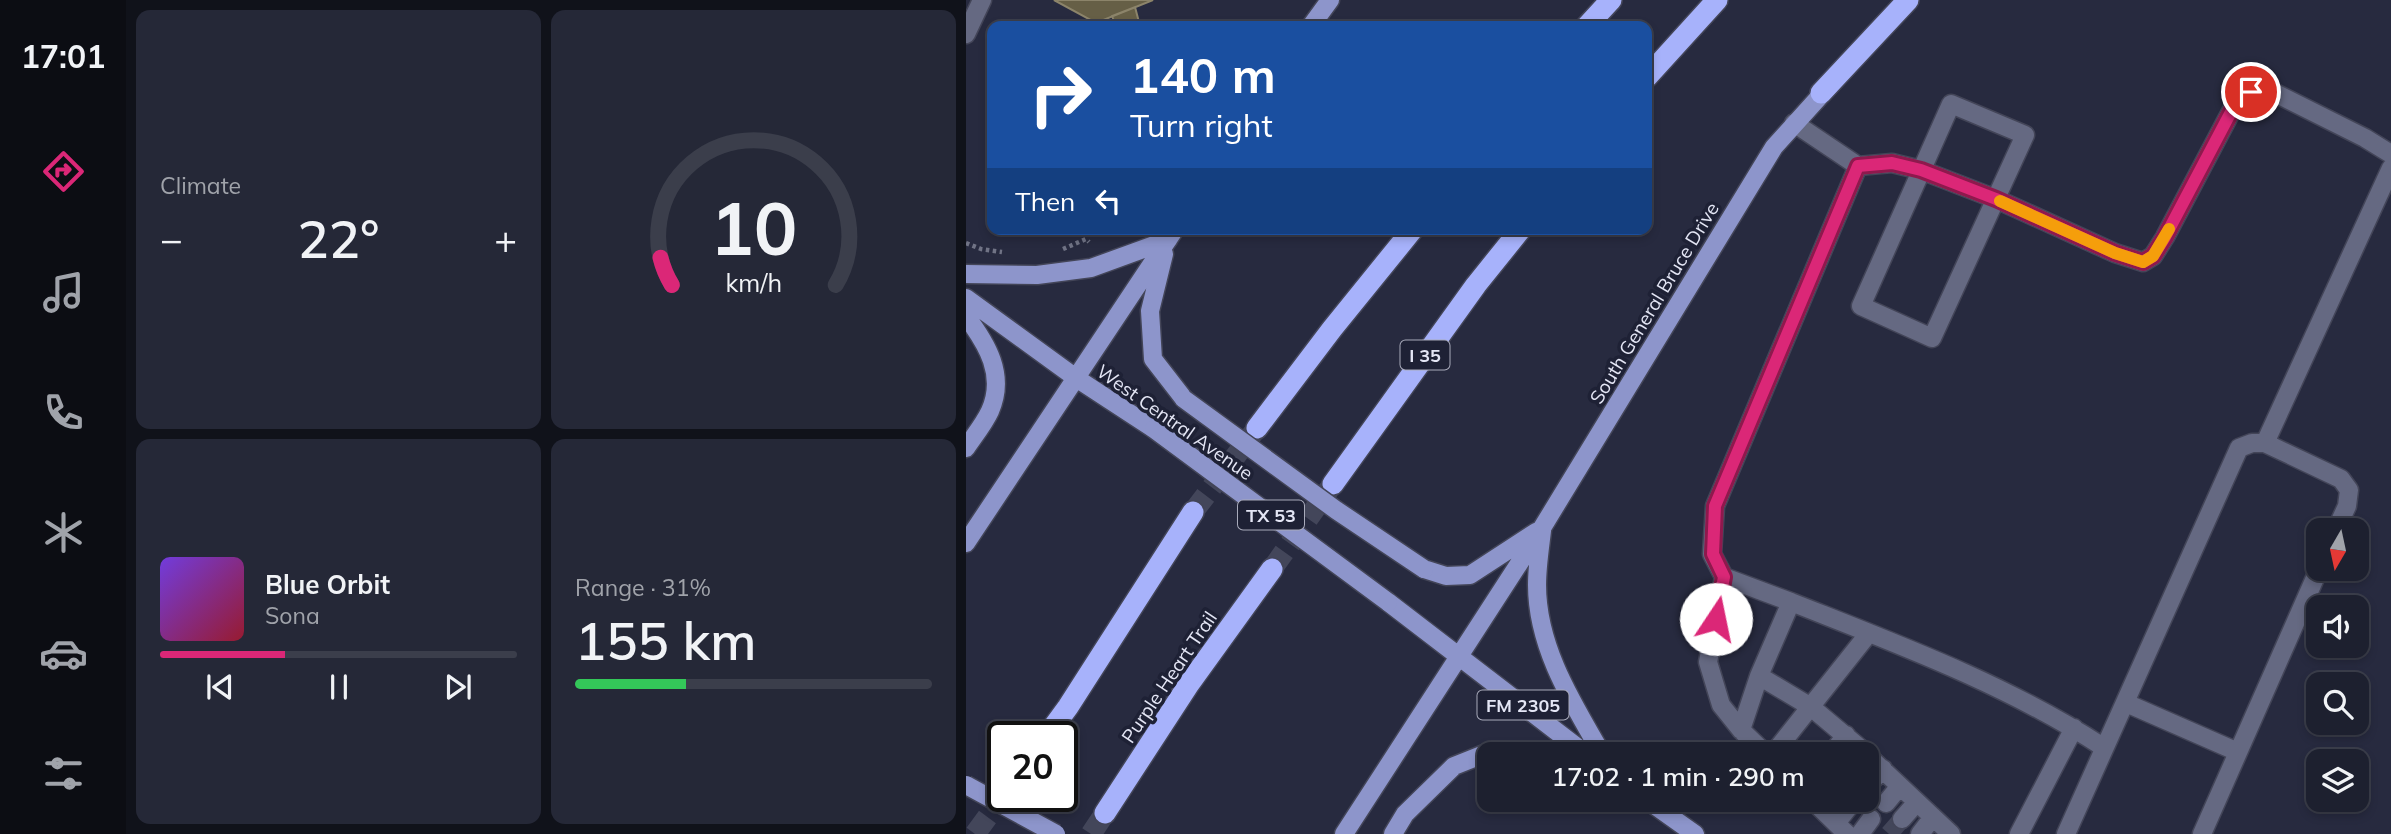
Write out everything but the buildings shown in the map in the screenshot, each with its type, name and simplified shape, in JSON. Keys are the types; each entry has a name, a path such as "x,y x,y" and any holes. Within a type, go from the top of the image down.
{"highway":[{"path":"1592,21 1611,0"},
{"path":"1652,72 1717,0"},
{"path":"1821,93 1908,0"},
{"path":"1257,428 1408,235"},
{"name":"I 35","path":"1333,484 1476,285 1516,235"},
{"path":"1058,721 1193,512"},
{"name":"Purple Heart Trail","path":"1105,813 1189,684 1272,569"}],"main road":[{"path":"1315,21 1330,0"},
{"name":"South General Bruce Drive","path":"1343,834 1461,657 1542,528 1774,147 1821,93 1919,0"},
{"path":"1171,235 1150,311 1153,359 1184,399 1336,510 1424,569 1446,576 1470,575 1542,528"},
{"path":"966,274 1037,275 1091,268 1171,235"},
{"path":"966,544 1171,235"},
{"name":"West Central Avenue","path":"966,298 1154,429 1461,657"},
{"path":"966,316 985,341 996,368 991,410 966,448"},
{"path":"1542,528 1537,586 1545,638 1569,695 1595,742"},
{"name":"FM 2305","path":"1461,657 1571,742"},
{"path":"1393,834 1405,814 1454,766 1477,757"},
{"path":"966,785 1056,834"},
{"path":"1664,812 1695,834"}],"street":[{"path":"966,34 982,0"},
{"path":"1794,123 1858,166 1892,163 1921,170 1996,199 2115,253 2143,262 2153,256 2165,237 2232,110 2251,92 2269,90 2391,154"},
{"path":"1951,104 2025,135 1996,199 1932,338 1861,306 1951,104"},
{"path":"1754,742 1721,705 1708,662 1724,577 1713,554 1715,506 1858,166"},
{"path":"2265,443 2391,168"},
{"path":"2066,834 2239,448 2252,443 2265,443 2341,479 2349,490 2347,506 2342,518"},
{"path":"1724,577 1790,601 1995,686 2104,747"},
{"path":"2202,834 2314,581"},
{"path":"1741,730 1759,676 1790,601"},
{"path":"1783,742 1869,633"},
{"path":"1759,676 1811,707 1853,742"},
{"path":"2126,703 2238,752"},
{"path":"2019,834 2074,728"},
{"path":"1841,742 1846,735"},
{"path":"1879,766 1951,834"},
{"path":"1879,773 1883,769"},
{"path":"1886,803 1900,786"},
{"path":"1902,819 1917,802"},
{"path":"1826,812 1842,829 1849,812"},
{"path":"1920,834 1933,817"},
{"path":"1860,834 1871,819"}],"path":[{"path":"1057,250 1086,239 1089,242"},
{"path":"966,243 1003,253"}],"tunnel":[{"path":"1193,512 1257,428"},
{"path":"1272,569 1332,485"},
{"path":"975,834 991,812"},
{"path":"1091,834 1105,813"},
{"path":"1889,834 1902,819"}],"slow traffic":[{"path":"2000,201 2115,253 2143,262 2153,256 2169,229"}],"route":[{"path":"1716,619 1724,577 1713,554 1715,506 1858,166 1892,163 1921,170 1996,199 2115,253 2143,262 2153,256 2165,237 2232,110 2251,92"}]}
